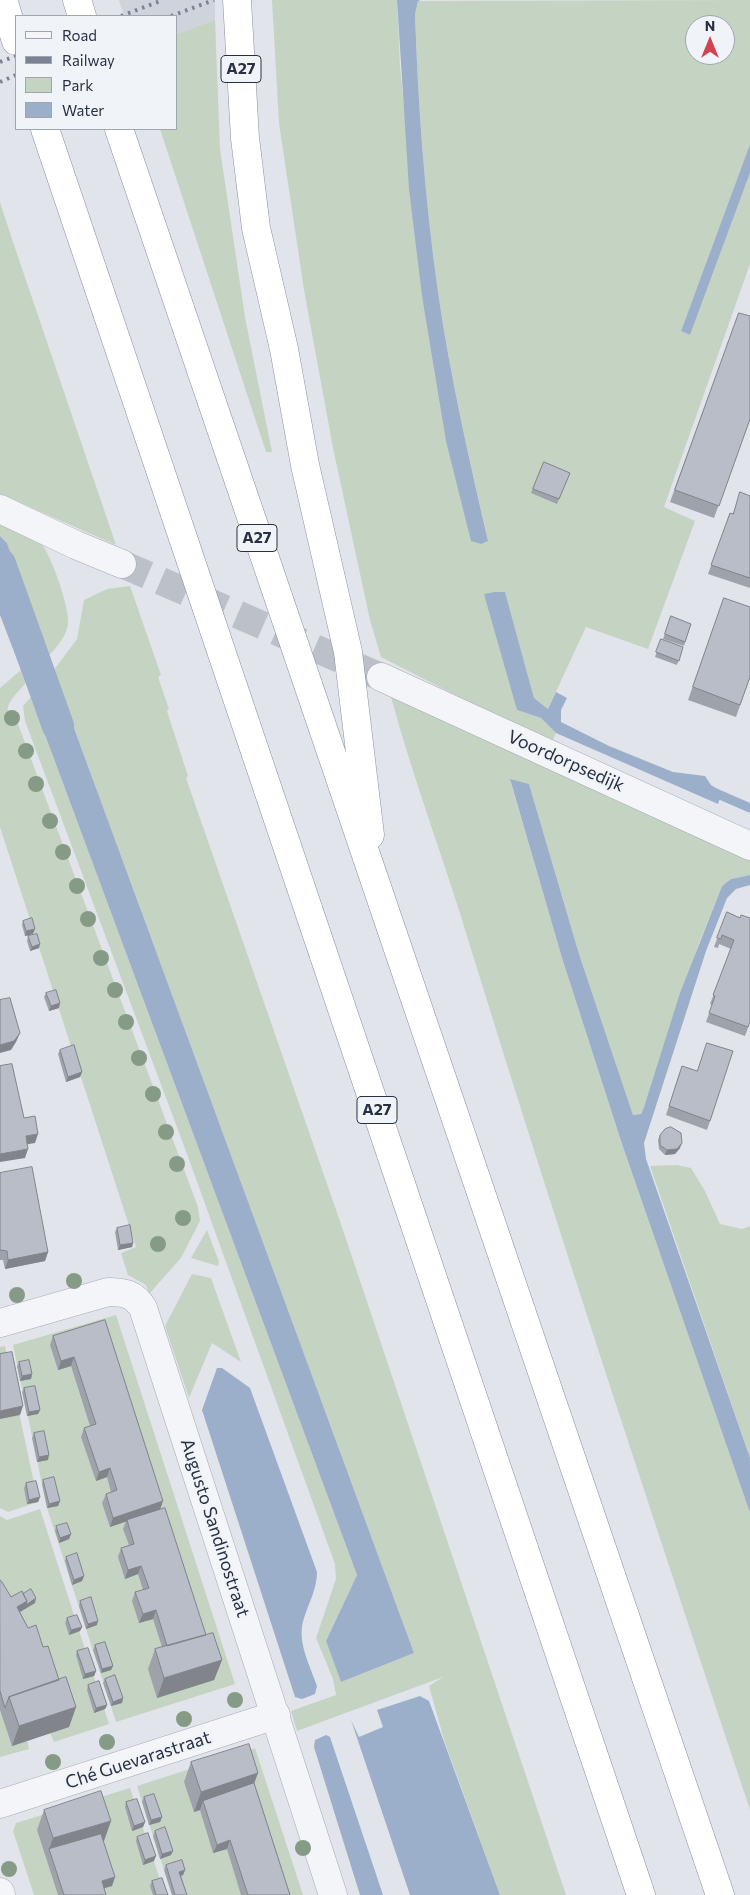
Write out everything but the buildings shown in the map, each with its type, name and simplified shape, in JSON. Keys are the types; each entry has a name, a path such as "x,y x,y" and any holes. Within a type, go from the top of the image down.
{"highway":[{"path":"3,0 15,38"},
{"path":"77,0 82,15"},
{"name":"A27","path":"237,0 245,138 256,228 284,349 305,465 348,652 377,891"},
{"name":"A27","path":"45,130 641,1895"},
{"name":"A27","path":"118,130 720,1895"}],"street":[{"path":"0,509 76,545 122,564"},
{"name":"Voordorpsedijk","path":"381,677 750,846"},
{"name":"Augusto Sandinostraat","path":"0,1323 108,1292 123,1292 136,1298 143,1308 333,1895"},
{"name":"Ché Guevarastraat","path":"0,1804 276,1715"}],"shaded area":[{"path":"119,0 215,0 215,20 178,33 178,15 124,15"}],"green space":[{"path":"272,0 397,0 400,66 422,296 488,540 454,386 433,257 418,84 415,14 418,1 750,0 750,144 681,331 690,335 750,173 750,264 664,507 695,521 648,649 586,627 548,709 534,698 505,593 517,710 541,718 556,733 551,744 381,657 370,620 333,448 304,290 279,123"},
{"path":"215,20 220,149 245,317 272,452 266,452 160,130 178,130 178,33"},
{"path":"0,202 11,236 116,545 0,494"},
{"path":"0,521 38,540 48,555 59,581 66,607 68,625 62,639 48,657 7,543 0,536"},
{"path":"130,586 161,675 158,677 188,776 186,778 341,1224 566,1895 500,1895 444,1740 429,1686 443,1677 297,1731 291,1711 336,1695 333,1679 316,1638 336,1579 335,1564 187,1154 25,721 23,706 31,697 357,1575 326,1641 341,1682 414,1653 53,671 77,639 84,600 107,589"},
{"path":"21,670 26,683 11,700 8,711 18,724 198,1207 200,1221 181,1258 149,1294 146,1285 128,1275 121,1253 136,1247 0,827 0,688"},
{"path":"391,697 750,855 750,875 731,879 722,886 699,943 644,1107 641,1114 633,1115 579,954 529,784 510,780 562,958 622,1144 750,1513 750,1810 573,1273"},
{"path":"677,1165 691,1168 705,1191 720,1224 742,1229 750,1226 750,1458 650,1166"},
{"path":"207,1230 219,1262 218,1266 191,1258"},
{"path":"192,1274 211,1278 241,1362 212,1343 189,1398 165,1326"},
{"path":"116,1315 235,1684 116,1722 47,1508 13,1345"},
{"path":"5,1346 38,1502 8,1512 0,1508 0,1347"},
{"path":"40,1509 109,1724 54,1742 50,1733 27,1740 29,1749 0,1757 0,1516 7,1520"},
{"path":"255,1748 303,1895 172,1895 137,1786"},
{"path":"130,1788 165,1895 34,1895 13,1831 16,1823"}],"water":[{"path":"397,0 421,0 418,1 415,14 420,119 429,223 448,355 488,541 481,544 471,541 446,441 422,296 409,189"},
{"path":"750,144 750,173 690,335 681,331"},
{"path":"0,536 7,543 48,657 26,683 0,615"},
{"path":"505,592 534,698 548,709 556,692 567,698 561,710 561,722 609,746 673,772 705,776 711,785 722,792 718,804 556,733 541,718 517,710 484,594"},
{"path":"53,671 414,1653 341,1682 326,1641 357,1575 31,697"},
{"path":"510,779 529,784 579,954 633,1115 641,1114 644,1107 680,993 722,886 731,879 750,875 750,885 736,889 727,898 706,951 644,1143 646,1159 750,1458 750,1513 622,1144 562,958"},
{"path":"217,1368 222,1368 250,1388 317,1572 314,1590 304,1618 302,1635 305,1653 317,1686 315,1694 302,1699 295,1697 202,1410"},
{"path":"420,1696 429,1701 500,1895 410,1895 351,1720 359,1737 383,1727 377,1710"},
{"path":"326,1735 330,1737 383,1895 360,1895 314,1747 315,1740"}],"pier":[{"path":"49,655 50,659 28,685 24,685"},
{"path":"51,669 54,669 29,699 29,695"}],"waterway":[{"path":"0,564 58,726"},
{"path":"711,791 750,808"}],"tunnel":[{"path":"122,564 381,677"}],"railway":[{"path":"124,15 163,0"},
{"path":"174,15 214,0"},
{"path":"0,62 15,56"},
{"path":"0,82 15,75"}]}
